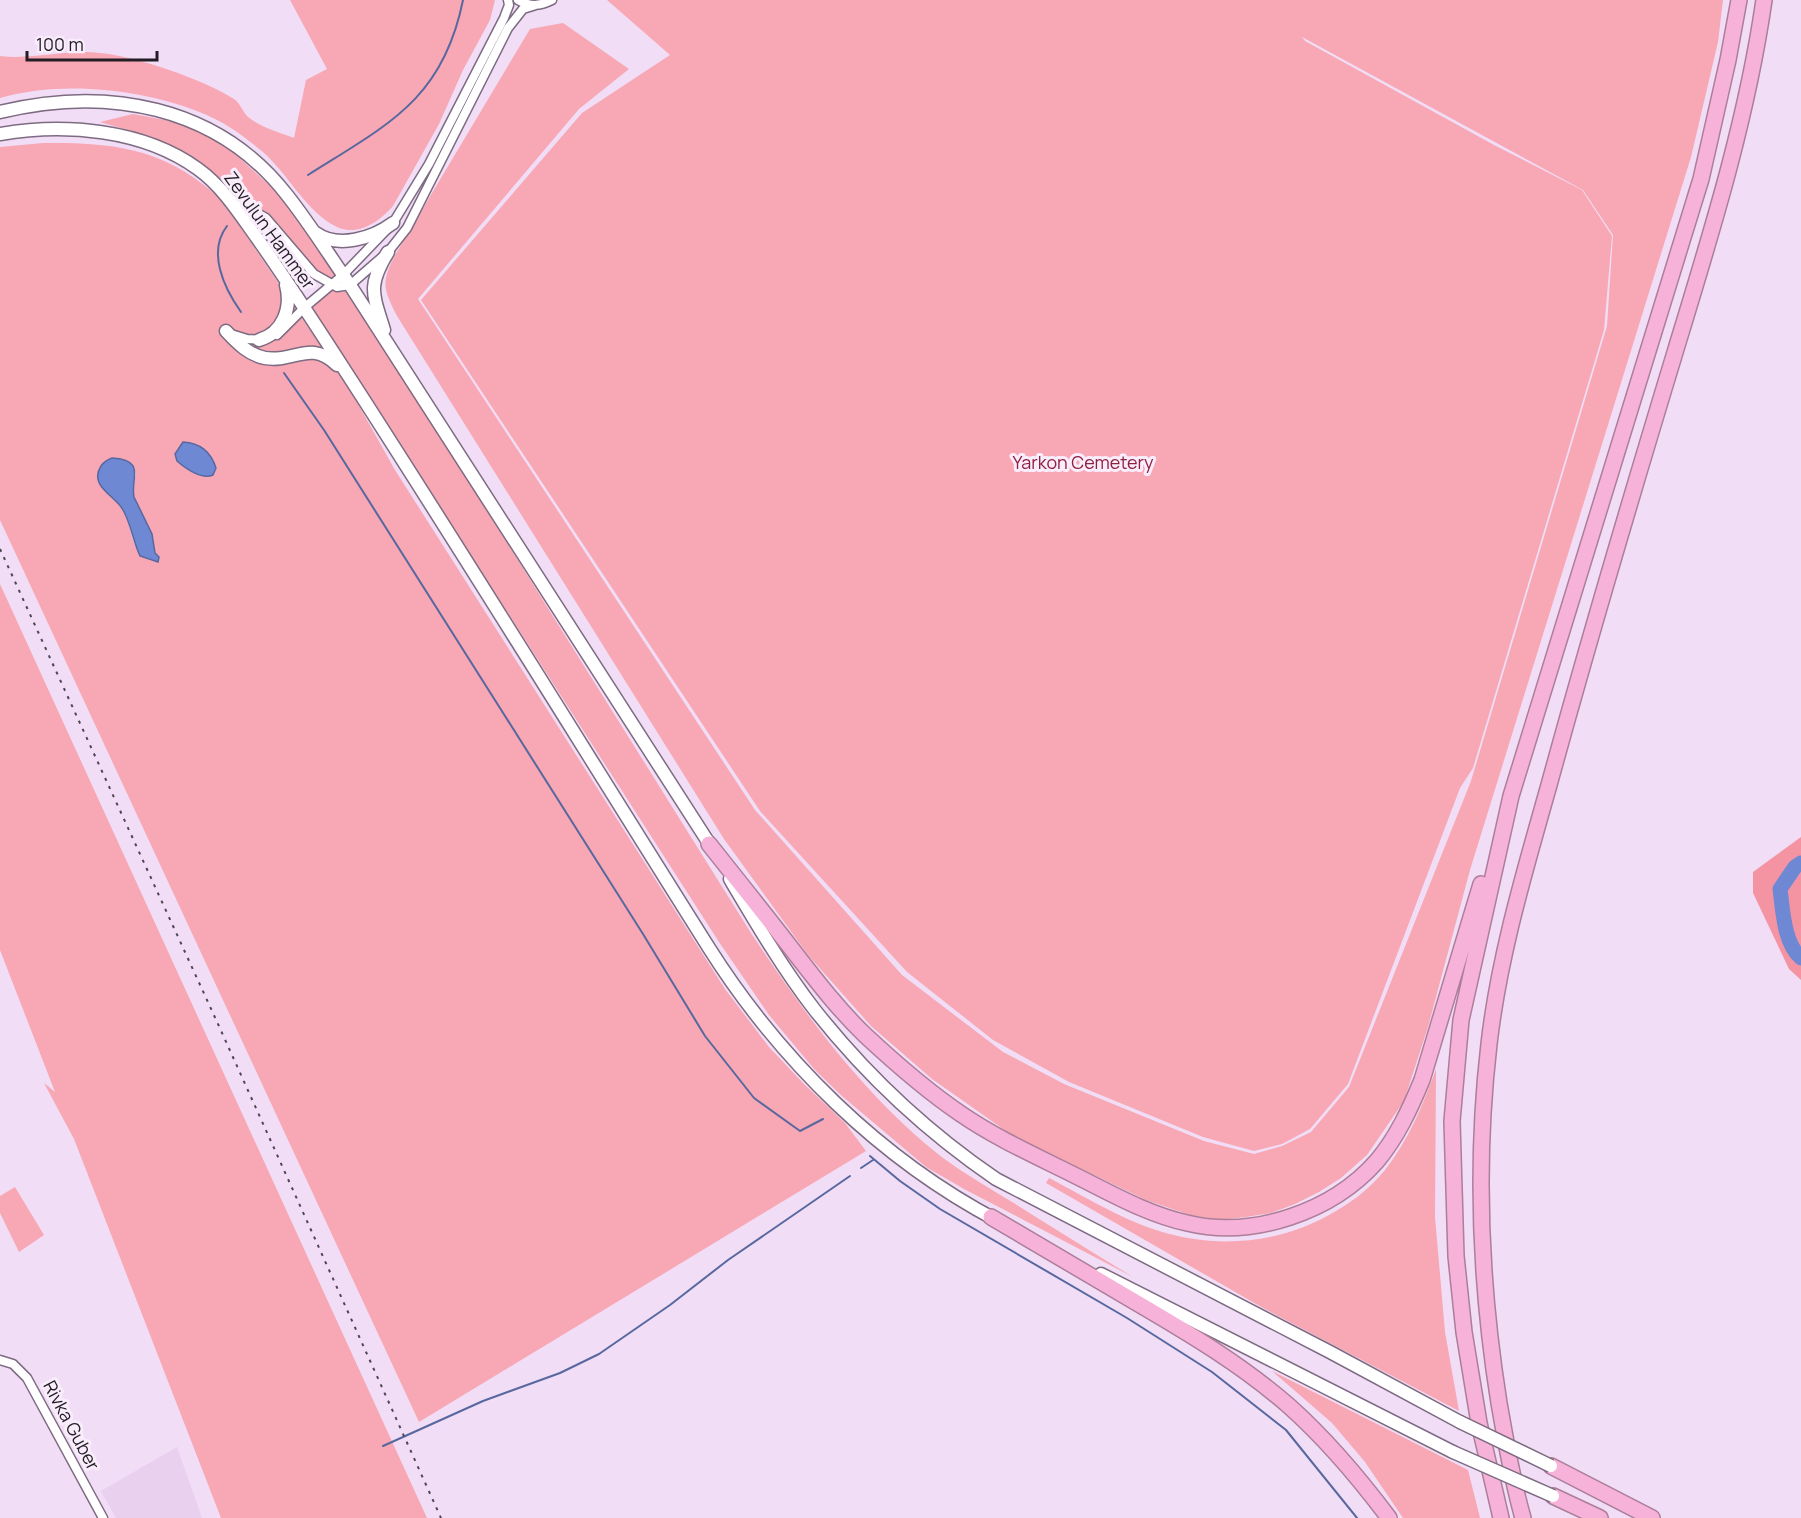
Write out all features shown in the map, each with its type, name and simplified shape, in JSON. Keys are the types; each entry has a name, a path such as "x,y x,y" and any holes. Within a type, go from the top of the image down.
{"highway":[{"path":"709,844 851,1021 943,1101 1011,1144 1154,1213 1188,1224 1234,1228 1276,1221 1319,1205 1365,1173 1396,1134 1422,1080 1486,865 1511,796 1701,179 1739,0"},
{"path":"1523,1518 1504,1431 1486,1302 1480,1178 1489,1039 1499,979 1520,888 1583,657 1731,163 1755,61 1764,1"},
{"path":"1501,1518 1479,1423 1462,1312 1456,1256 1452,1121 1457,1055 1467,987 1511,796"},
{"path":"991,1217 1183,1330 1252,1376 1289,1406 1332,1449 1389,1518"},
{"path":"1504,1431 1533,1518"},
{"path":"1551,1466 1652,1518"},
{"path":"1553,1496 1600,1518"}],"main road":[{"name":"Zevulun Hammer","path":"0,112 26,105 99,103 142,106 187,119 220,136 255,162 287,194 396,356"},
{"name":"Zevulun Hammer","path":"0,134 69,130 129,138 177,156 201,171 227,196 349,377"},
{"path":"314,231 328,239 352,240 376,234 393,223"},
{"path":"388,252 378,270 373,288 386,335 396,356 709,844 746,906 814,1008 851,1053 886,1090 951,1147 996,1179 1460,1422 1551,1466"},
{"path":"259,340 279,326 287,313 288,291 279,270"},
{"path":"226,331 240,345 259,356 274,358 306,352 318,353 332,359 349,377 714,956 755,1014 807,1075 877,1139 944,1188 991,1217 1453,1452 1553,1496"}],"street":[{"path":"346,280 393,223 429,164 504,18 509,5 508,0"},
{"path":"518,0 528,5 536,5"},
{"path":"226,331 241,338 259,340 271,338 282,331 304,308 332,285 346,280 388,252 407,228 508,28 523,9 552,0"},
{"path":"227,196 266,218 307,267 332,285"},
{"name":"Rivka Guber","path":"0,1360 13,1364 27,1378 104,1518"}],"shaded area":[{"path":"1801,837 1801,980 1789,969 1753,893 1753,872"},
{"path":"177,1447 202,1518 116,1518 101,1491"}],"green space":[{"path":"290,0 495,0 490,20 463,70 439,124 393,206 382,217 361,229 345,230 326,220 307,203 263,152 234,130 202,113 154,98 102,90 49,89 0,98 0,56 25,57 75,52 115,55 150,64 206,84 234,99 253,121 294,138 306,80 327,69"},
{"name":"Yarkon Cemetery","path":"607,0 1723,0 1718,42 1691,157 1470,870 1428,1027 1404,1101 1367,1155 1341,1178 1319,1192 1271,1213 1219,1220 1190,1215 1146,1200 1013,1136 932,1079 871,1026 808,955 724,839 397,316 387,292 387,272 530,29 563,23 629,69 579,109 418,299 755,810 902,975 1003,1052 1064,1084 1204,1141 1254,1154 1282,1146 1311,1132 1349,1087 1471,781 1607,326 1613,235 1583,190 1302,37 1305,41 1494,145 1582,190 1612,236 1604,330 1473,768 1460,788 1348,1084 1310,1129 1282,1144 1254,1151 1203,1137 1069,1082 993,1040 907,972 760,811 421,300 582,113 670,55"},
{"path":"133,114 188,127 211,137 234,153 278,193 296,214 338,273 332,281 309,265 266,213 228,189 202,165 154,138 100,122"},
{"path":"70,143 118,147 140,152 182,170 223,201 349,388 395,470 725,989 769,1047 845,1123 866,1151 419,1422 0,520 0,147","holes":["99,470 136,473 134,497 152,534 155,553 147,559 137,549 122,509 103,487 99,477"]},
{"path":"332,290 342,292 349,290 751,933 793,994 838,1053 888,1109 943,1158 1133,1277 926,1167 842,1096 815,1070 769,1015 719,942 312,308"},
{"path":"0,584 427,1518 221,1518 74,1139 44,1083 55,1092 0,950"},
{"path":"1436,1069 1435,1217 1445,1332 1459,1411 1263,1308 1046,1183 1049,1178 1129,1220 1179,1236 1202,1240 1248,1240 1293,1231 1343,1207 1380,1176 1408,1134"},
{"path":"15,1187 44,1235 19,1252 0,1213 0,1196"},
{"path":"1272,1371 1468,1470 1480,1518 1403,1518 1365,1462 1332,1423"}],"water":[{"path":"183,442 200,446 208,453 216,468 213,475 199,475 177,461 175,454"},
{"path":"112,458 130,462 133,466 135,472 134,497 152,534 155,553 159,557 158,562 140,556 123,510 100,485 98,473 101,466"}],"waterway":[{"path":"308,175 386,124 408,106 426,86 441,63 454,34 463,0"},
{"path":"227,226 221,236 218,258 224,281 241,312"},
{"path":"284,373 324,430 643,934 705,1036 754,1098 800,1131 823,1119"},
{"path":"1801,863 1795,867 1780,889 1788,936 1795,952 1801,958"},
{"path":"870,1156 900,1181 940,1209 1127,1318 1212,1372 1286,1430 1357,1518"},
{"path":"861,1168 873,1160"},
{"path":"383,1446 483,1401 560,1373 599,1354 670,1305 728,1260 850,1176"}],"railway":[{"path":"0,549 441,1518"}]}
